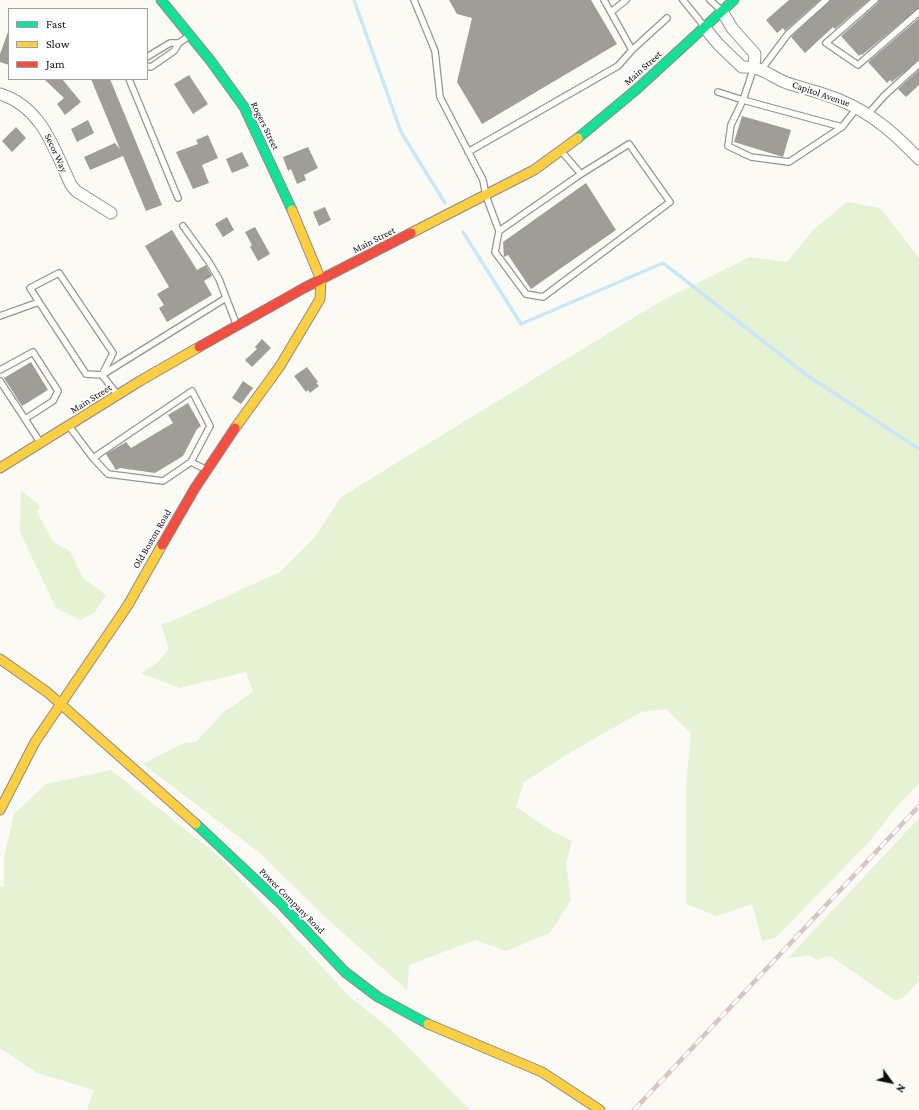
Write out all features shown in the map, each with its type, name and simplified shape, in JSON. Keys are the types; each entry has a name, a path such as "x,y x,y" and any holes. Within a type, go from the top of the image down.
{"street":[{"name":"Rogers Street","path":"160,0 190,36 244,107 297,220 321,280"},
{"name":"Main Street","path":"0,468 41,444 117,395 237,326 321,280 534,170 562,152 610,112 734,0"},
{"path":"722,11 732,28 755,54 758,68"},
{"name":"Capitol Avenue","path":"704,27 719,45 742,67 758,68 786,82 841,100 857,108 868,114 887,129 919,159"},
{"name":"Secor Way","path":"0,94 9,97 36,117 47,133 71,185 76,191 111,213"},
{"name":"Old Boston Road","path":"0,810 35,742 128,604 156,553 207,470 241,419 280,366 308,321 320,299 321,280"},
{"name":"Power Company Road","path":"0,659 29,678 225,850 280,903 345,972 378,997 431,1025 542,1072 600,1110"}],"lane":[{"path":"414,0 435,51 440,97 483,180 486,196 499,231 495,252 526,294 543,297 670,202 629,144 581,174 499,231"},
{"path":"604,0 632,50"},
{"path":"611,12 626,0"},
{"path":"683,0 704,27"},
{"path":"710,0 722,11"},
{"path":"826,0 788,34 758,68 731,125 728,146 751,157 789,162 842,127 857,108"},
{"path":"875,0 826,43 858,65 919,12"},
{"path":"468,152 618,66 632,50 667,18"},
{"path":"148,66 151,67 174,51 179,43 190,36"},
{"path":"148,56 170,43 179,43"},
{"path":"868,114 884,96 919,64"},
{"path":"129,80 178,198"},
{"path":"718,92 842,127"},
{"path":"562,152 581,174"},
{"path":"184,226 209,262 237,326"},
{"path":"102,376 112,353 59,273 30,288 86,374 102,376 226,298"},
{"path":"0,316 39,302"},
{"path":"0,370 33,352 58,391 52,401 25,418"},
{"path":"102,376 117,395"},
{"path":"0,381 41,444"},
{"path":"69,426 93,458 108,474 163,481 191,462 210,426 192,391 93,458"},
{"path":"191,462 207,470"}],"green space":[{"path":"847,202 880,208 919,258 919,783 898,805 869,842 775,938 762,941 752,904 717,916 686,904 686,785 691,733 666,709 641,712 571,752 524,782 516,807 550,830 572,841 566,863 571,900 550,933 506,951 475,940 409,965 407,990 324,916 260,853 143,764 184,743 196,742 224,712 253,692 246,672 179,688 141,673 157,663 169,649 161,624 170,622 280,572 315,537 341,497 661,301 750,257 787,262 814,229"},
{"path":"21,490 40,506 37,512 53,542 70,551 83,578 106,595 95,612 81,620 56,608 20,532"},
{"path":"111,770 221,858 349,996 390,1029 470,1110 87,1110 94,1090 37,1073 0,1048 0,886 4,887 4,858 14,814 46,784"},
{"path":"919,818 919,981 904,997 896,1001 830,956 817,960 809,955 788,958"}],"building":[{"path":"449,0 591,0 617,44 482,124 457,82 472,18 457,14"},
{"path":"789,0 820,0 785,31 783,28 777,33 766,20"},
{"path":"830,0 869,0 835,29 833,27 805,53 791,37"},
{"path":"879,0 919,0 919,8 859,56 841,36 878,3"},
{"path":"919,18 919,60 892,82 890,80 887,83 868,62"},
{"path":"8,32 8,65 0,62 0,54"},
{"path":"919,70 919,85 906,97 898,89"},
{"path":"189,75 208,104 193,114 174,84"},
{"path":"45,80 63,80 81,102 65,115 57,104 64,98"},
{"path":"91,80 110,80 162,205 146,211 123,156 90,170 84,157 115,143 120,149"},
{"path":"742,116 791,130 783,157 734,142"},
{"path":"88,120 94,133 77,142 71,129"},
{"path":"16,127 26,138 12,152 2,141"},
{"path":"208,135 218,158 202,165 209,183 193,189 176,152 198,144 196,140"},
{"path":"308,147 318,168 304,175 306,180 297,184 291,169 288,171 283,157"},
{"path":"242,152 249,166 232,173 226,159"},
{"path":"586,183 616,230 531,289 508,255 504,257 503,242"},
{"path":"325,207 331,220 319,226 313,212"},
{"path":"227,217 234,230 223,237 215,224"},
{"path":"255,227 270,254 258,261 250,247 252,245 245,232"},
{"path":"172,230 197,270 206,265 212,276 204,281 212,295 167,322 159,308 164,305 157,294 169,287 145,246"},
{"path":"262,339 271,348 252,367 245,360 257,349 255,347"},
{"path":"31,362 48,390 22,406 4,378"},
{"path":"307,367 318,382 316,383 319,386 310,393 308,390 306,392 294,376"},
{"path":"243,381 253,388 241,404 232,398"},
{"path":"188,403 201,426 197,429 183,456 155,473 120,468 116,470 106,454 126,442 131,448 173,423 168,415"}],"waterway":[{"path":"354,0 401,132 445,203"},
{"path":"463,232 521,324 663,263 808,376 919,449"}],"railway":[{"path":"634,1110 919,806"}],"traffic: fast":[{"path":"161,0 210,60 244,107 292,210"},
{"path":"578,138 637,89 734,0"},
{"path":"196,824 280,903 345,972 378,997 428,1024"}],"traffic: slow":[{"path":"411,233 534,170 578,138"},
{"path":"235,428 280,366 320,299 321,280 292,210"},
{"path":"0,468 140,381 199,347"},
{"path":"0,810 35,742 128,605 162,545"},
{"path":"0,659 47,692 196,824"},
{"path":"428,1024 542,1072 600,1110"}],"traffic: jam":[{"path":"199,347 304,288 411,233"},
{"path":"162,545 195,488 235,428"}]}
